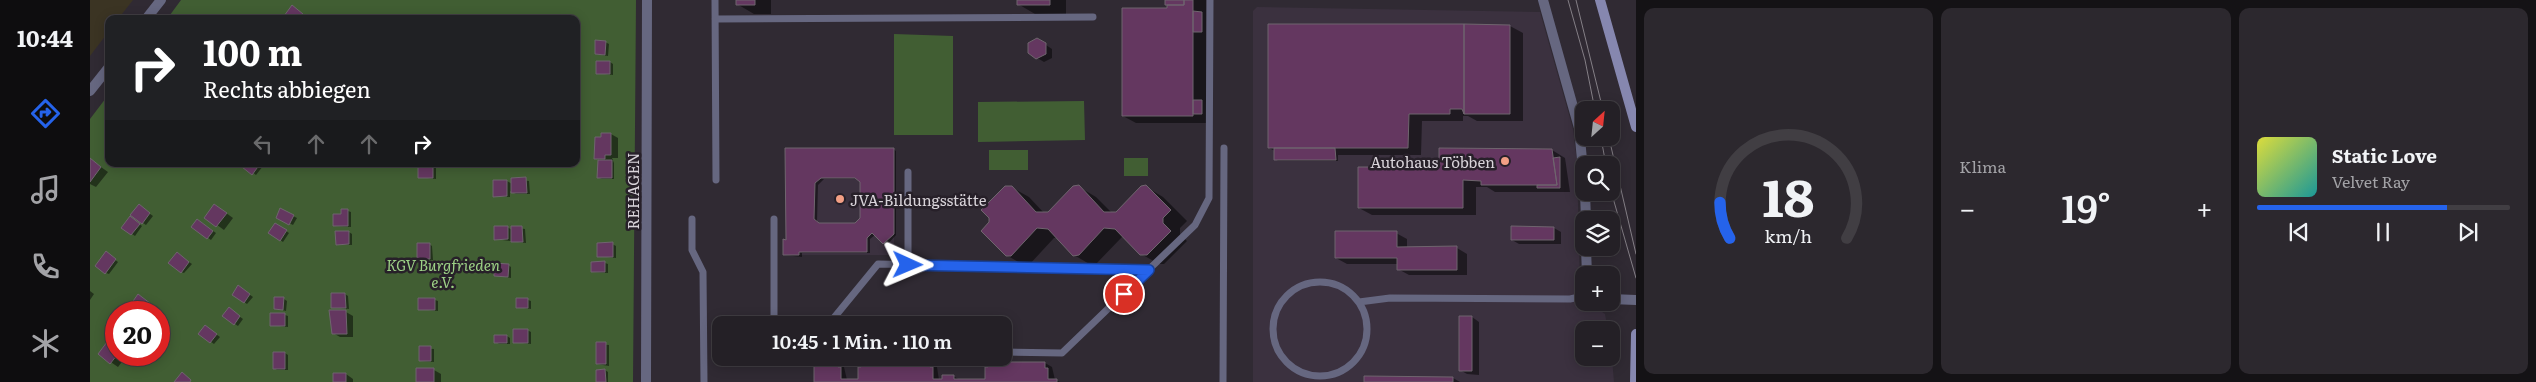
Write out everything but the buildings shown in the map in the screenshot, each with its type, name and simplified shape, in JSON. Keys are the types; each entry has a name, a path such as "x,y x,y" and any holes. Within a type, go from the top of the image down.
{"main road":[{"path":"1600,0 1636,127"},
{"path":"1635,382 1636,334"}],"street":[{"path":"149,15 161,0"},
{"name":"REHAGEN","path":"646,382 647,0"},
{"path":"1543,0 1580,128 1582,156"},
{"path":"90,91 105,72"},
{"path":"1620,299 1636,300"}],"lane":[{"path":"715,0 716,180"},
{"path":"1012,352 1062,353 1195,225 1209,198 1210,0"},
{"path":"716,19 1093,18"},
{"path":"1223,382 1224,148"},
{"path":"908,172 908,265"},
{"path":"692,219 692,250 703,272 704,382"},
{"path":"774,219 774,316"},
{"path":"835,316 878,264 1149,270"},
{"path":"1359,302 1365,316 1367,331 1364,346 1357,359 1346,369 1332,375 1317,377 1302,374 1290,366 1280,355 1273,340 1272,323 1278,307 1288,294 1301,286 1317,282 1334,284 1348,292 1359,302 1390,298 1575,298"}],"shaded area":[{"path":"90,0 133,0 121,15 105,15 105,36 90,56"},
{"path":"1257,7 1540,12 1573,129 1576,156 1575,201 1578,201 1578,211 1575,211 1575,256 1579,256 1580,266 1575,266 1575,311 1601,311 1605,314 1606,321 1575,321 1575,366 1613,366 1614,382 1253,382 1253,11"},
{"name":"JVA-Bildungsstätte","path":"785,148 894,148 894,255 783,255 783,239 786,239"}],"green space":[{"name":"KGV Burgfrieden e.V.","path":"181,0 636,0 633,382 90,382 90,119 105,99 105,167 580,167 580,15 170,15"},
{"path":"894,34 953,36 953,135 894,135"},
{"path":"1084,101 1085,140 978,142 978,102"},
{"path":"989,150 1028,150 1028,170 989,170"},
{"path":"1124,158 1148,158 1148,176 1124,176"}],"tram line":[{"path":"1568,0 1585,60 1593,101"},
{"path":"1576,0 1601,101"},
{"path":"1602,146 1604,156"},
{"path":"1611,146 1636,254"},
{"path":"1614,201 1636,278"}],"place":[{"name":"Autohaus Többen","path":"1505,161"},
{"name":"JVA-Bildungsstätte","path":"840,199"}],"route":[{"path":"908,265 1149,270 1124,294"}]}
